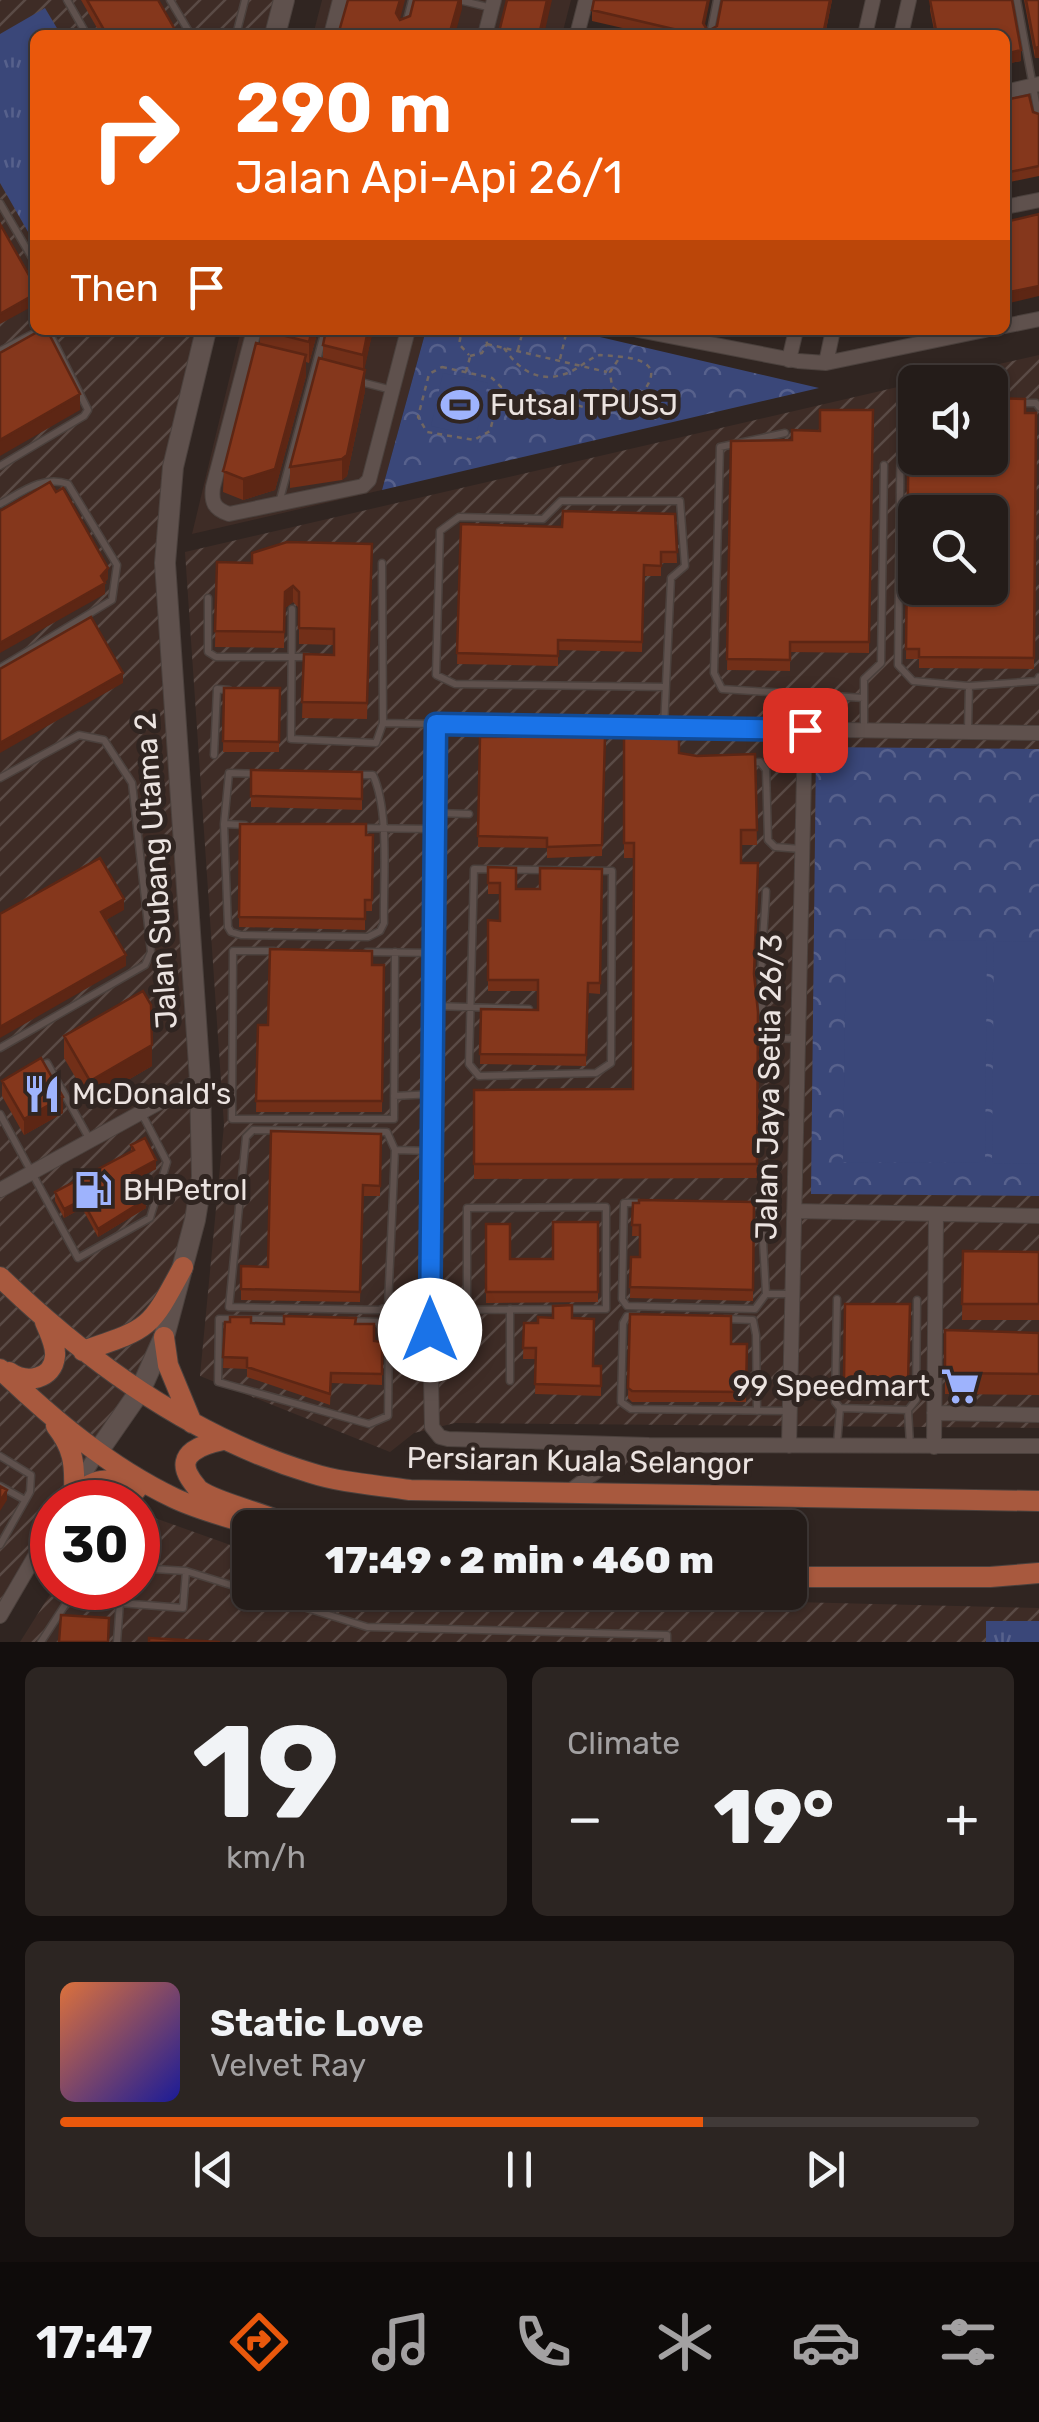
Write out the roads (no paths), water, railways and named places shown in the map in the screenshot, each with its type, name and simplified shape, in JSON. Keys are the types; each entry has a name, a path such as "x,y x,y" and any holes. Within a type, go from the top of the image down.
{"main road":[{"path":"277,30 284,0"},
{"name":"Jalan Subang Utama 2","path":"99,1450 140,1391 164,1337 202,1177 200,1080 165,562 173,467 205,335"},
{"path":"0,1277 83,1350 133,1334 153,1322 183,1267"},
{"path":"0,1367 17,1378 32,1380 44,1375 55,1355 45,1320"},
{"path":"164,1337 168,1365 192,1423"},
{"name":"Persiaran Kuala Selangor","path":"83,1350 140,1391 223,1440 312,1474 410,1490 1039,1501"},
{"path":"0,1367 70,1444 75,1462 72,1480"},
{"path":"52,1420 176,1500"},
{"path":"223,1440 190,1452 186,1472 198,1490 249,1510"},
{"path":"160,1498 232,1518"},
{"path":"807,1576 1039,1574"}],"street":[{"path":"332,30 340,0"},
{"path":"578,30 586,0"},
{"path":"866,30 873,0"},
{"path":"902,30 909,0"},
{"path":"486,30 493,4"},
{"path":"1010,91 1036,84"},
{"path":"1010,206 1039,200"},
{"path":"1010,325 1039,318"},
{"path":"253,335 212,500 220,511 229,514 362,486 369,480 407,335"},
{"path":"664,335 826,364 961,335"},
{"path":"789,360 795,335"},
{"path":"826,364 832,335"},
{"path":"1039,734 436,724 430,1310 432,1427 448,1439 649,1445 1039,1446"},
{"name":"Jalan Jaya Setia 26/3","path":"788,1446 805,730"},
{"path":"0,1190 200,1080"},
{"path":"794,1212 1039,1216"},
{"path":"934,1447 936,1214"},
{"path":"934,1414 1039,1415"},
{"path":"570,1491 601,1468 649,1445"},
{"path":"80,1480 99,1450"},
{"path":"0,1616 30,1565"}],"lane":[{"path":"67,0 84,30"},
{"path":"170,0 187,30"},
{"path":"237,30 244,0"},
{"path":"404,30 412,0"},
{"path":"459,0 493,4"},
{"path":"711,30 717,0"},
{"path":"1017,0 1036,84 1039,119"},
{"path":"0,202 30,254"},
{"path":"0,352 31,335"},
{"path":"0,466 88,410 50,335"},
{"path":"279,503 324,335"},
{"path":"248,355 264,359"},
{"path":"298,366 330,374"},
{"path":"346,378 392,390"},
{"path":"1008,403 1036,403 1039,408"},
{"path":"785,433 720,447 714,673 722,689 864,698"},
{"path":"864,731 864,680 881,663 884,465"},
{"path":"900,475 898,665 914,680 968,686 1037,681 1039,677"},
{"path":"0,504 40,482 55,479 68,484 117,565 112,600 0,668"},
{"path":"664,728 671,578 684,566 680,501 561,500 543,519 459,517 440,531 436,674 456,684 665,686"},
{"path":"292,609 291,739 376,743 382,722 382,563"},
{"path":"208,598 208,652 216,657 324,658"},
{"path":"968,686 968,732"},
{"path":"214,755 216,689 235,690"},
{"path":"273,691 292,692"},
{"path":"382,722 436,724"},
{"path":"0,778 79,735 104,740 132,783 151,952 146,965 0,1048"},
{"path":"745,763 760,762 766,770 768,840 776,847 802,850"},
{"path":"264,774 228,774 224,824 228,927 241,936 368,937 380,931 384,922 378,787 372,775 354,775"},
{"path":"342,828 382,829 469,814"},
{"path":"224,824 264,825"},
{"path":"474,868 612,870 610,1063 596,1073 479,1076 469,1064 472,1007 474,868"},
{"path":"766,891 762,1003 765,1031 769,1038 798,1039"},
{"path":"286,952 232,951 232,1120 394,1119 394,952"},
{"path":"358,952 434,952"},
{"path":"434,1006 529,1008"},
{"path":"31,1072 47,1063 90,1140"},
{"path":"394,1096 432,1094"},
{"path":"0,1114 78,1258 150,1218 167,1162 141,1112"},
{"path":"253,1130 387,1132 395,1150 388,1306 379,1310 228,1307 246,1136 253,1130"},
{"path":"395,1150 432,1151"},
{"path":"644,1204 624,1203 622,1299 627,1306 755,1309 766,1294 761,1206 742,1206"},
{"path":"430,1310 467,1310 510,1309 606,1309 606,1207 467,1208 467,1310"},
{"path":"766,1294 792,1294"},
{"path":"837,1298 837,1446"},
{"path":"910,1447 908,1410 916,1400 917,1300"},
{"path":"510,1309 510,1382"},
{"path":"644,1316 626,1316 623,1322 621,1402 631,1410 789,1411"},
{"path":"298,1320 220,1319 218,1382 370,1424 388,1416 389,1334 376,1322 337,1321"},
{"path":"716,1319 752,1320 757,1410"},
{"path":"389,1334 430,1330"},
{"path":"935,1336 952,1336"},
{"path":"840,1408 908,1410"},
{"path":"0,1456 30,1475 30,1492 0,1545"},
{"path":"0,1486 25,1500"},
{"path":"160,1569 186,1571 232,1585"},
{"path":"160,1606 183,1608 186,1571"},
{"path":"41,1642 62,1610"},
{"path":"117,1642 119,1610"},
{"path":"312,1610 367,1627 668,1635 667,1642"}],"place":[{"name":"Futsal TPUSJ","path":"460,405"},
{"name":"McDonald's","path":"42,1094"},
{"name":"BHPetrol","path":"93,1190"},
{"name":"99 Speedmart","path":"960,1386"}]}
